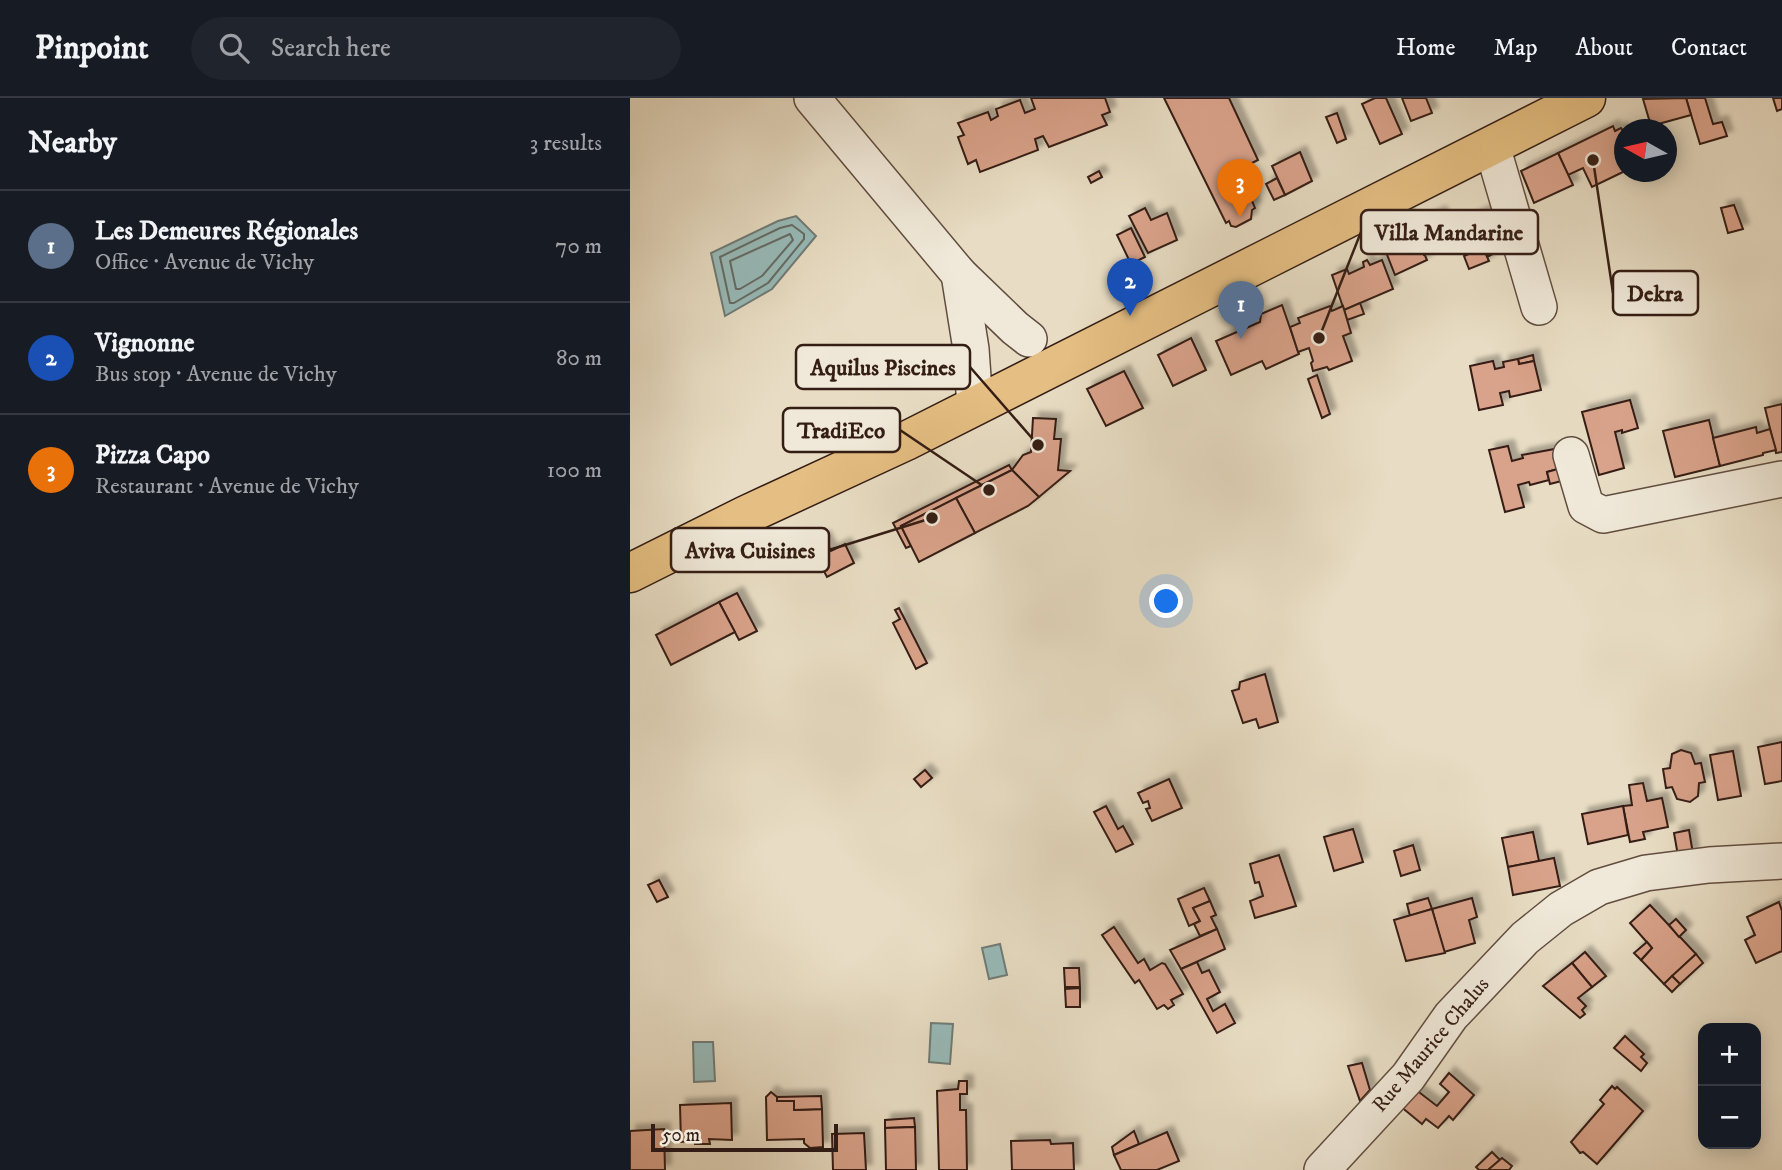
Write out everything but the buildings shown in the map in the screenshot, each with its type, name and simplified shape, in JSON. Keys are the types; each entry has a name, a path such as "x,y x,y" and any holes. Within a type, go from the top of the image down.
{"main road":[{"path":"630,573 746,515 906,441 1586,98"}],"street":[{"path":"812,98 959,274 1029,339"},
{"path":"1492,146 1539,307"},
{"path":"959,274 971,349 975,406"},
{"path":"1571,455 1586,506 1603,515 1782,479"},
{"name":"Rue Maurice Chalus","path":"1322,1170 1408,1077 1451,1016 1525,938 1561,909 1599,887 1646,873 1709,865 1782,861"}],"water":[{"path":"796,216 816,236 772,289 725,316 711,253 778,221"},
{"path":"1000,944 1007,975 989,979 982,948"},
{"path":"931,1023 953,1024 950,1064 929,1062"},
{"path":"693,1042 713,1042 715,1081 694,1082"}],"place":[{"name":"Dekra","path":"1593,160"},
{"name":"Pizza Capo","path":"1240,217"},
{"name":"Vignonne","path":"1130,316"},
{"name":"Villa Mandarine","path":"1319,338"},
{"name":"Les Demeures Régionales","path":"1241,339"},
{"name":"Aquilus Piscines","path":"1038,445"},
{"name":"TradiEco","path":"989,490"},
{"name":"Aviva Cuisines","path":"932,518"}]}
